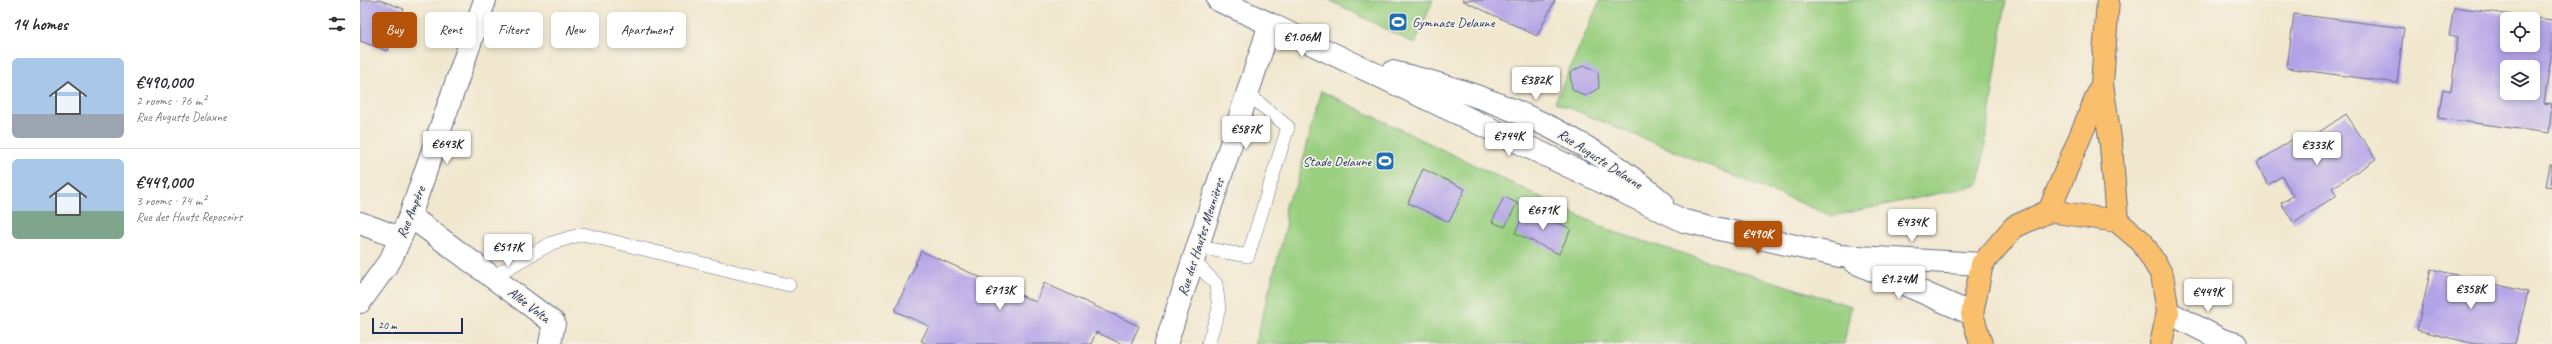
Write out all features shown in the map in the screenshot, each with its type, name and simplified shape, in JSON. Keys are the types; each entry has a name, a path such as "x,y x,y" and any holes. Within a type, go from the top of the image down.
{"main road":[{"path":"2108,0 2102,84 2111,145 2117,220"},
{"path":"2049,211 2102,84"},
{"path":"1981,344 1972,314 1982,264 2014,227 2049,211 2117,220 2142,242 2162,275 2168,312 2161,344"}],"street":[{"name":"Rue Ampère","path":"360,302 381,276 410,216 485,0"},
{"path":"1218,0 1270,24"},
{"name":"Rue Auguste Delaune","path":"1270,24 1684,221 1840,256 1982,264"},
{"name":"Rue des Hautes Meunières","path":"1166,344 1270,24"},
{"name":"Allée Volta","path":"410,216 554,323 550,344"},
{"path":"360,223 400,238"},
{"name":"Rue Auguste Delaune","path":"1840,256 1972,314"},
{"path":"2168,312 2222,340 2236,344"}],"lane":[{"path":"1195,254 1248,256 1288,127 1247,93"},
{"path":"492,277 552,243 583,234 789,285"},
{"path":"1195,254 1216,284 1219,309 1208,344"}],"green space":[{"name":"Gymnase Delaune","path":"1329,0 1433,0 1415,44"},
{"path":"1600,0 2006,0 1979,185 1832,216 1555,102"},
{"name":"Stade Delaune","path":"1321,91 1611,231 1851,306 1844,344 1255,344 1287,223 1284,213 1287,200 1296,188"}],"building":[{"path":"360,0 380,0 404,9 403,12 372,12 372,45 360,41"},
{"path":"1462,0 1555,0 1537,36"},
{"path":"2454,7 2500,13 2500,52 2540,52 2540,18 2552,20 2552,50 2544,103 2552,104 2549,133 2438,118 2443,89 2451,91 2458,37 2449,36"},
{"path":"2294,14 2404,28 2397,83 2287,68"},
{"path":"380,48 389,48 388,51"},
{"path":"1584,65 1598,72 1599,88 1585,96 1572,89 1570,73"},
{"path":"2346,114 2376,159 2332,188 2337,195 2294,223 2281,203 2293,196 2282,176 2268,185 2256,163 2298,136 2303,143"},
{"path":"2550,165 2552,165 2552,187 2546,186"},
{"path":"1423,169 1465,189 1449,222 1408,203"},
{"path":"1504,197 1517,203 1505,227 1492,222"},
{"path":"1526,208 1571,229 1559,254 1515,233"},
{"path":"921,251 1036,302 1044,283 1139,326 1131,344 1122,344 1096,332 1091,344 928,344 921,341 929,326 895,311"},
{"path":"2431,269 2528,292 2515,344 2475,344 2417,330"}],"place":[{"name":"Gymnase Delaune","path":"1398,22"},
{"name":"Stade Delaune","path":"1385,161"}]}
